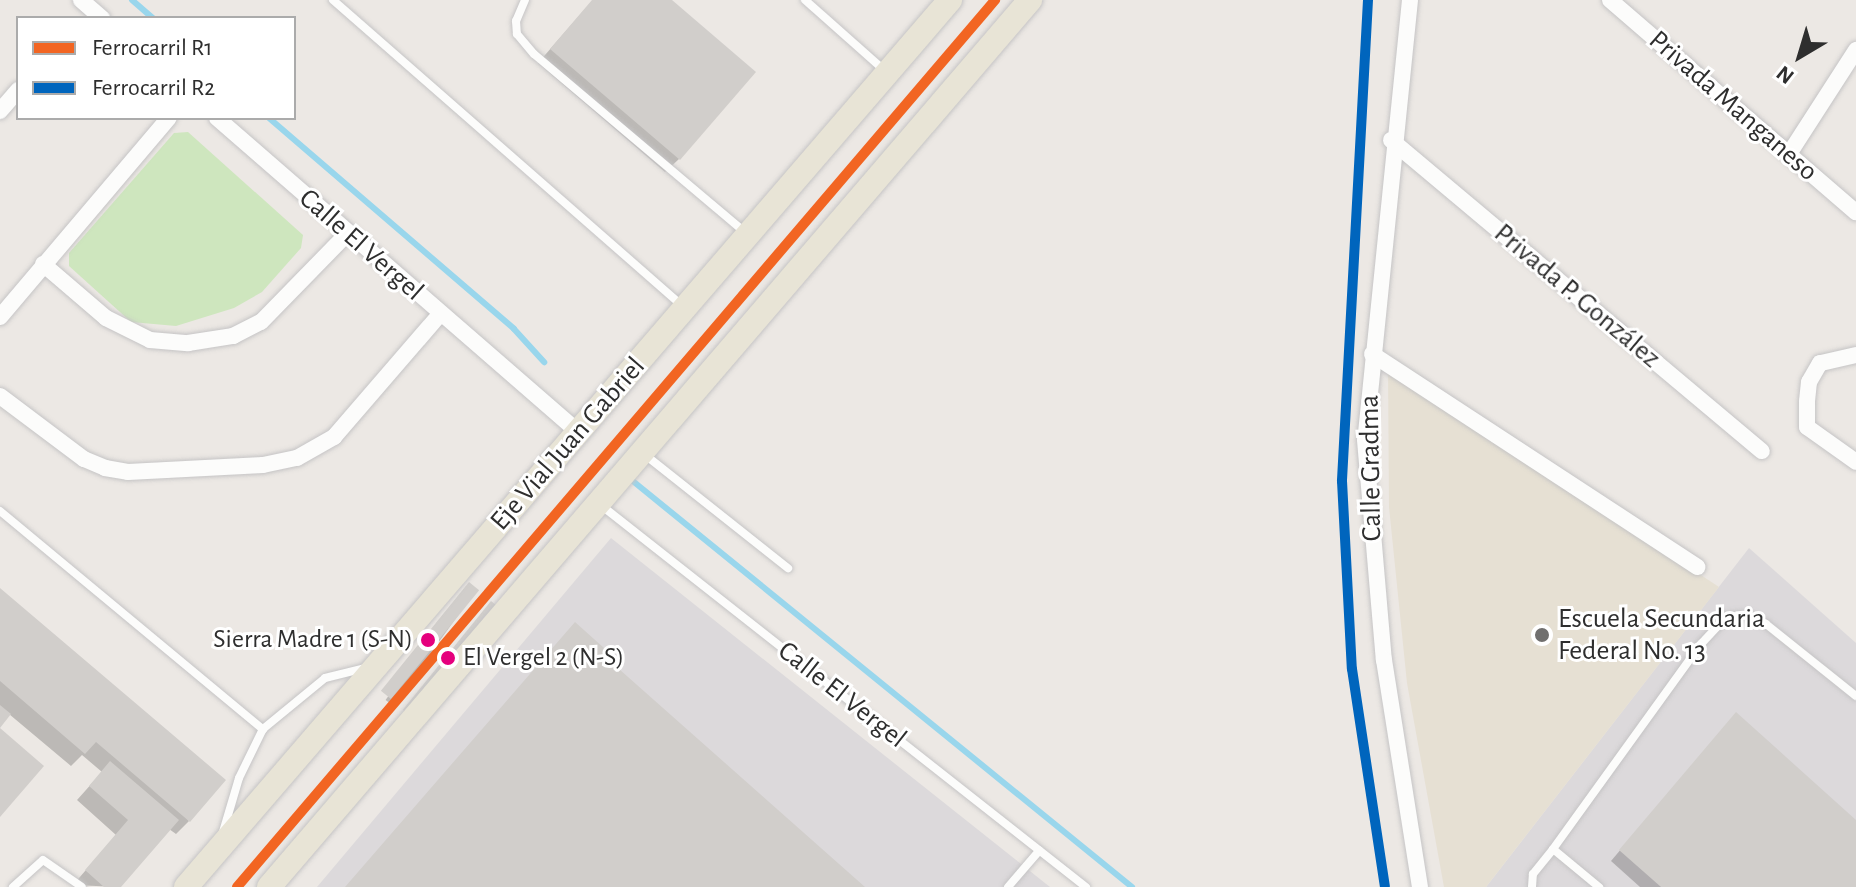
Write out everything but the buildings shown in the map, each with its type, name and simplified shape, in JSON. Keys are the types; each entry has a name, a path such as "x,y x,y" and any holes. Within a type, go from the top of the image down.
{"main road":[{"name":"Eje Vial Juan Gabriel","path":"186,887 370,668 579,433 950,0"},
{"path":"269,887 1030,0"}],"street":[{"name":"Calle Gradma","path":"1410,0 1391,140 1365,440 1371,554 1420,887"},
{"name":"Privada Manganeso","path":"1610,0 1856,212"},
{"path":"1789,154 1856,50"},
{"path":"0,111 16,92"},
{"path":"0,317 167,120"},
{"name":"Calle El Vergel","path":"219,120 579,433"},
{"name":"Privada P. González","path":"1391,140 1762,451"},
{"path":"43,264 106,318 150,340 188,343 233,336 261,322 348,233"},
{"path":"0,396 84,459 105,468 128,472 263,465 297,458 334,437 440,314"},
{"path":"1372,354 1698,567"},
{"path":"1856,355 1820,363 1809,382 1807,427 1856,462"}],"lane":[{"path":"333,0 686,308"},
{"path":"525,0 516,21 517,34 534,54 749,235"},
{"path":"805,0 888,73"},
{"path":"642,452 788,568"},
{"name":"Calle El Vergel","path":"598,503 1086,887"},
{"path":"0,511 263,729"},
{"path":"1532,887 1533,874 1701,644 1726,617 1747,615 1766,624 1856,696"},
{"path":"219,848 239,778 263,729 325,678 370,668"},
{"path":"1553,849 1599,887"},
{"path":"1008,887 1039,851"},
{"path":"13,887 43,860 82,887"}],"shaded area":[{"name":"Escuela Secundaria Federal No. 13","path":"1388,368 1719,587 1486,887 1444,887 1407,683 1389,507"},
{"path":"611,538 1050,887 317,887"},
{"path":"1749,548 1856,643 1856,887 1486,887"}],"green space":[{"path":"188,132 303,235 301,248 262,292 234,308 176,326 131,322 69,266 69,253 174,133"}],"waterway":[{"path":"132,0 151,16"},
{"path":"271,120 514,329 544,362"},
{"path":"634,482 1132,887"}],"rail line":[{"name":"R1","path":"237,887 995,0"},
{"name":"R2","path":"1368,0 1342,481 1352,669 1385,887"}],"place":[{"name":"Escuela Secundaria Federal No. 13","path":"1542,635"},
{"name":"Sierra Madre 1 (S-N)","path":"428,640"},
{"name":"El Vergel 2 (N-S)","path":"448,658"}]}
